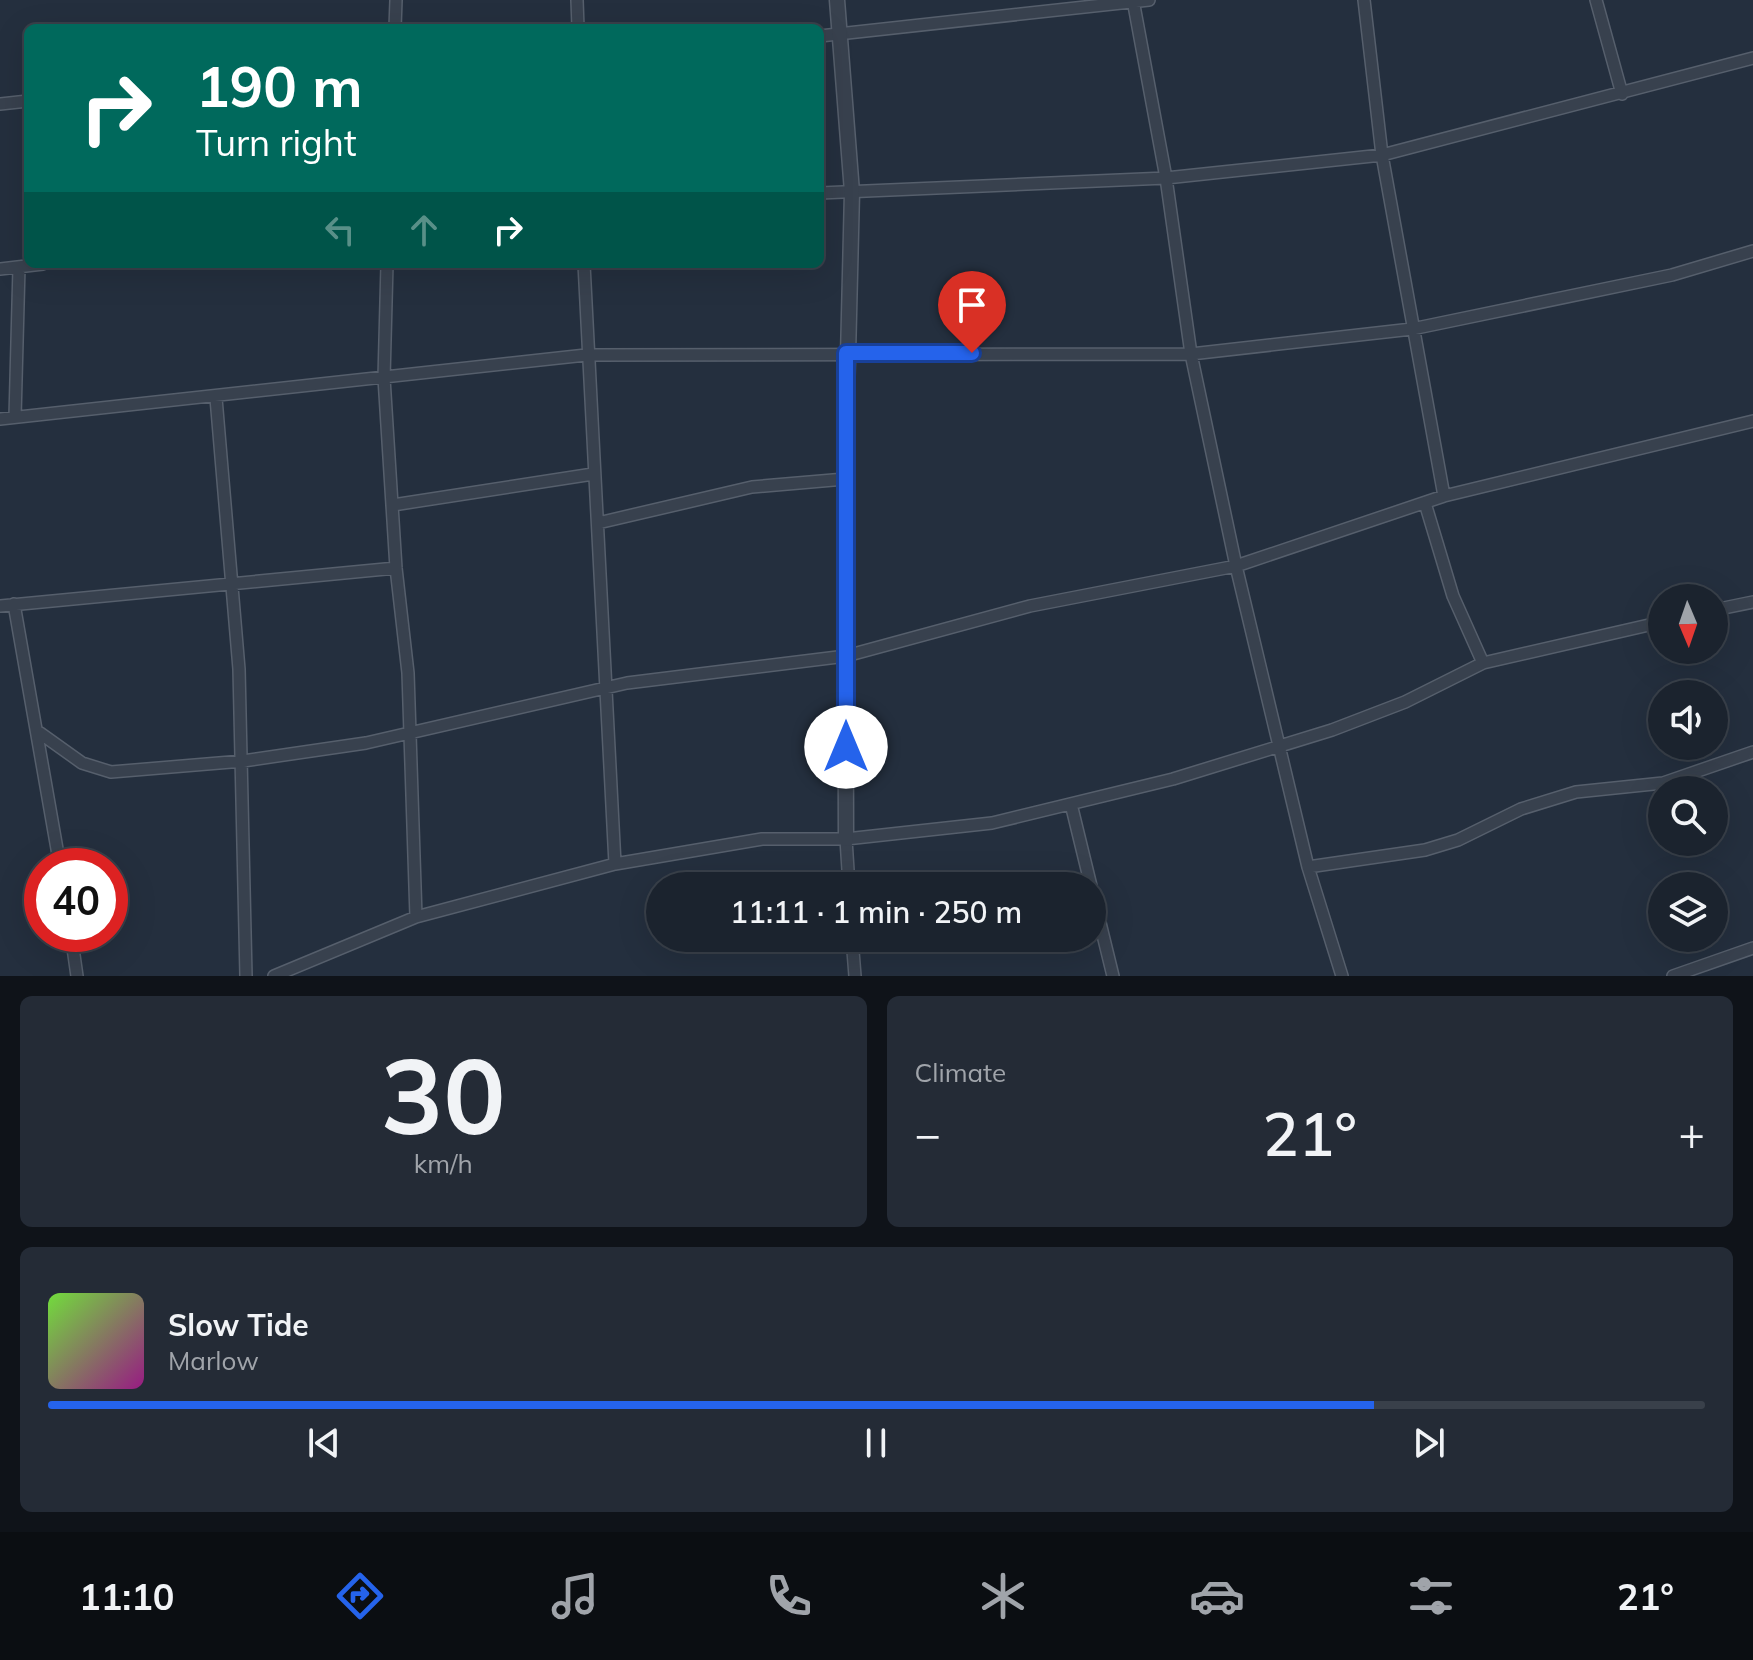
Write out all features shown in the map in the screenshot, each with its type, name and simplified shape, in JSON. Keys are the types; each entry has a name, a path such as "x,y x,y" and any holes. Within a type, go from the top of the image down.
{"street":[{"path":"395,24 396,0"},
{"path":"577,0 578,24"},
{"path":"837,0 852,192 845,479 848,872"},
{"path":"824,36 1149,0"},
{"path":"1364,0 1382,155 1444,496"},
{"path":"1596,0 1622,94"},
{"path":"1133,1 1166,178 1191,354 1236,566 1308,867 1342,976"},
{"path":"824,193 1166,178 1382,155 1753,58"},
{"path":"0,104 24,101"},
{"path":"0,419 216,398 586,355 1191,354 1412,329 1672,275 1753,251"},
{"path":"0,269 24,266"},
{"path":"15,417 19,267"},
{"path":"387,268 384,378 410,732 416,917"},
{"path":"584,268 586,355 598,523 615,864"},
{"path":"216,398 243,761 246,976"},
{"path":"40,733 82,763 111,772 243,761 366,743 604,689 846,656 1030,606 1236,566 1444,496 1753,421"},
{"path":"393,505 593,474"},
{"path":"598,523 752,487 845,479"},
{"path":"1425,503 1453,596 1483,663"},
{"path":"0,606 396,568"},
{"path":"1728,607 1753,602"},
{"path":"14,604 40,733 57,848"},
{"path":"274,976 416,917 615,864 762,839 846,839 992,823 1173,779 1279,748 1405,702 1483,663 1648,625"},
{"path":"1308,867 1425,850 1458,840 1521,809 1576,792 1663,783 1753,752"},
{"path":"1071,804 1088,872"},
{"path":"1106,947 1113,976"},
{"path":"1679,975 1753,948"},
{"path":"74,952 77,976"},
{"path":"853,952 855,976"}],"route":[{"path":"846,747 846,353 972,353"}]}
